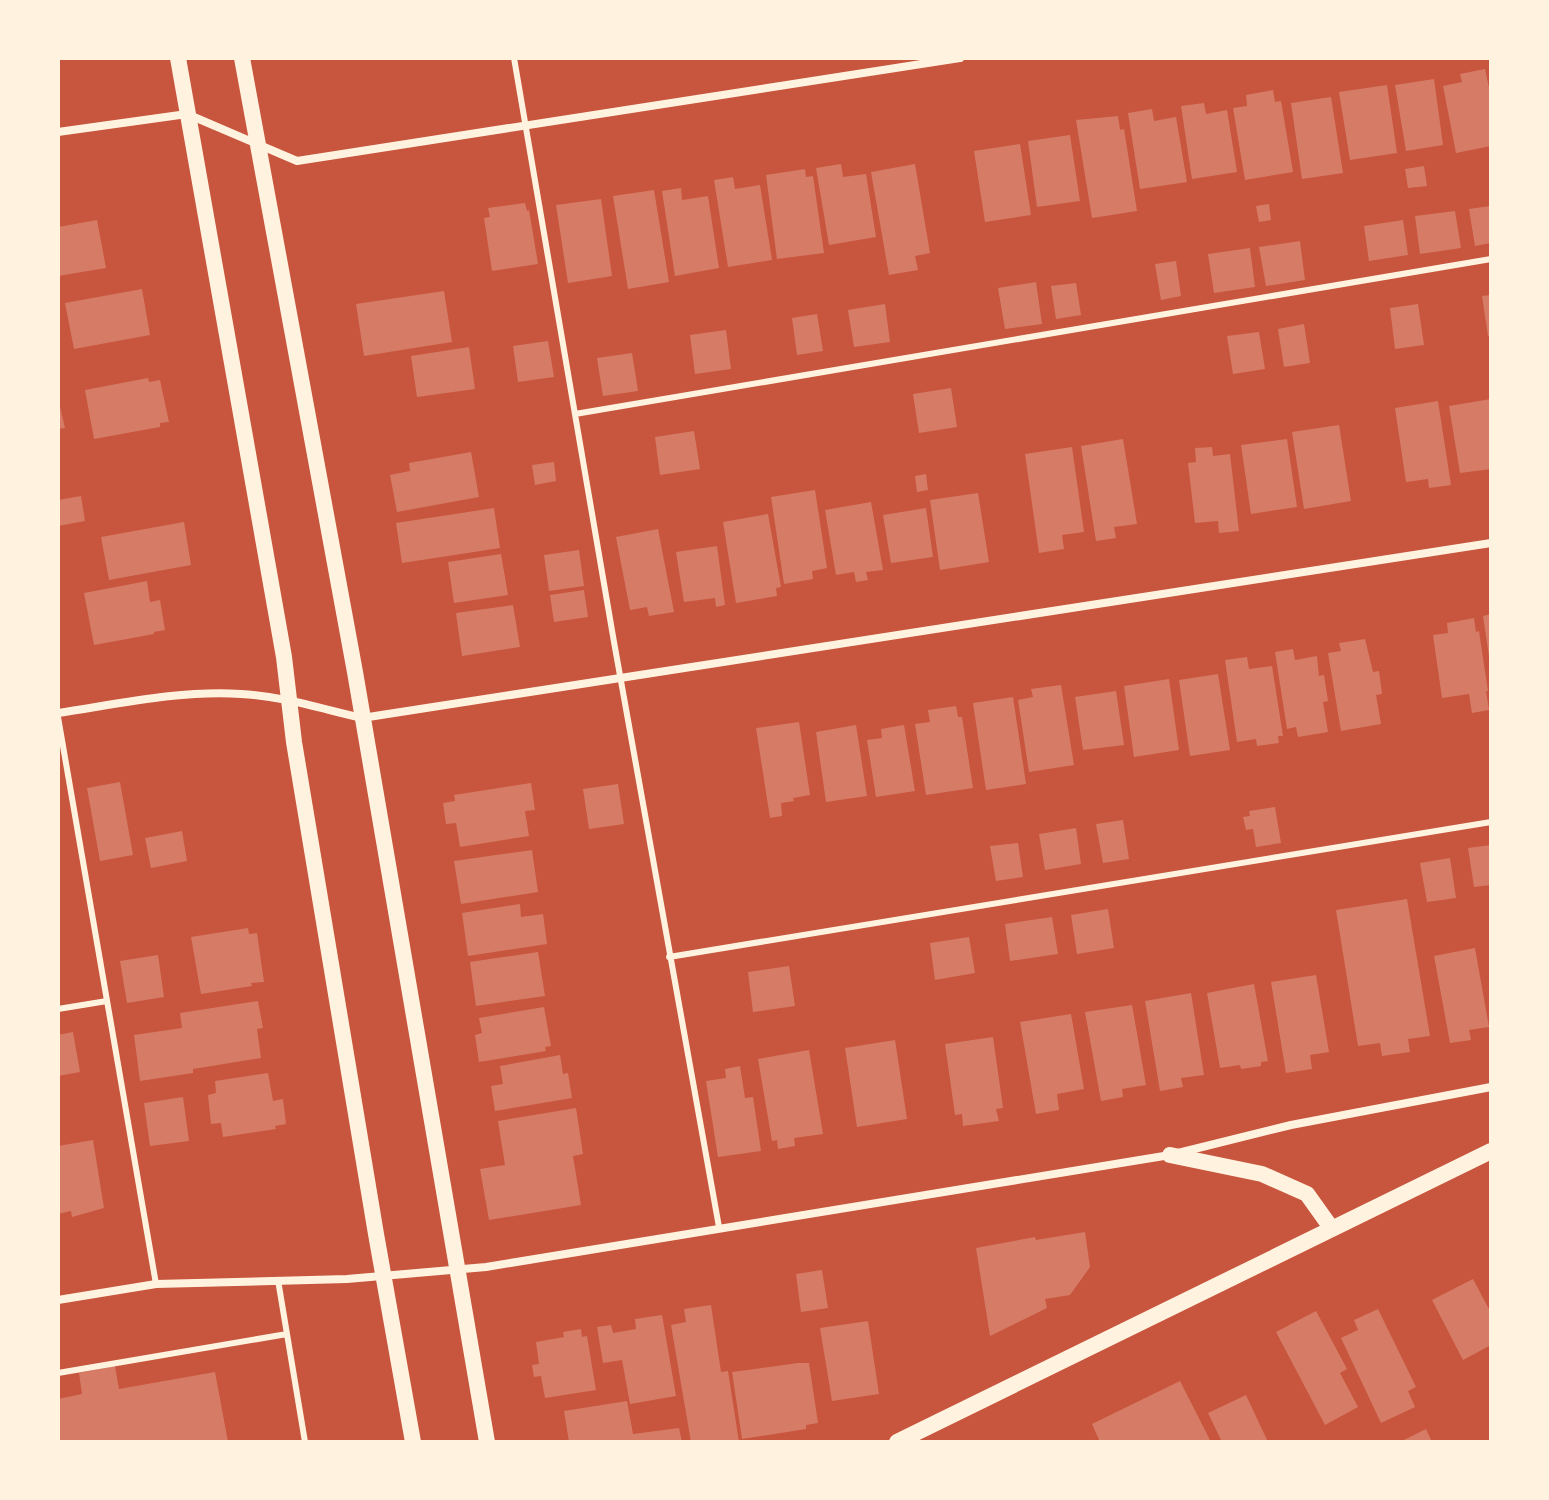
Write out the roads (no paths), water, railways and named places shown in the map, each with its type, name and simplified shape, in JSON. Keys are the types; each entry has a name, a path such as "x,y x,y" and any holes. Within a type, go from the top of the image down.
{"main road":[{"path":"178,58 282,642 302,788 413,1442"},
{"path":"242,58 362,718 487,1442"},
{"path":"897,1442 1491,1151"},
{"path":"1170,1155 1262,1174 1307,1194 1332,1229"}],"street":[{"path":"58,132 187,114 297,161 960,58"},
{"path":"58,715 185,694 242,694 290,701 362,718 1491,543"},
{"path":"58,1300 156,1284 384,1276 486,1267 1170,1155 1291,1125 1491,1087"}],"lane":[{"path":"514,58 620,678 719,1227"},
{"path":"575,414 1491,259"},
{"path":"58,715 156,1284"},
{"path":"669,957 1491,822"},
{"path":"58,1009 107,1001"},
{"path":"278,1280 305,1442"},
{"path":"58,1373 287,1334"}]}
